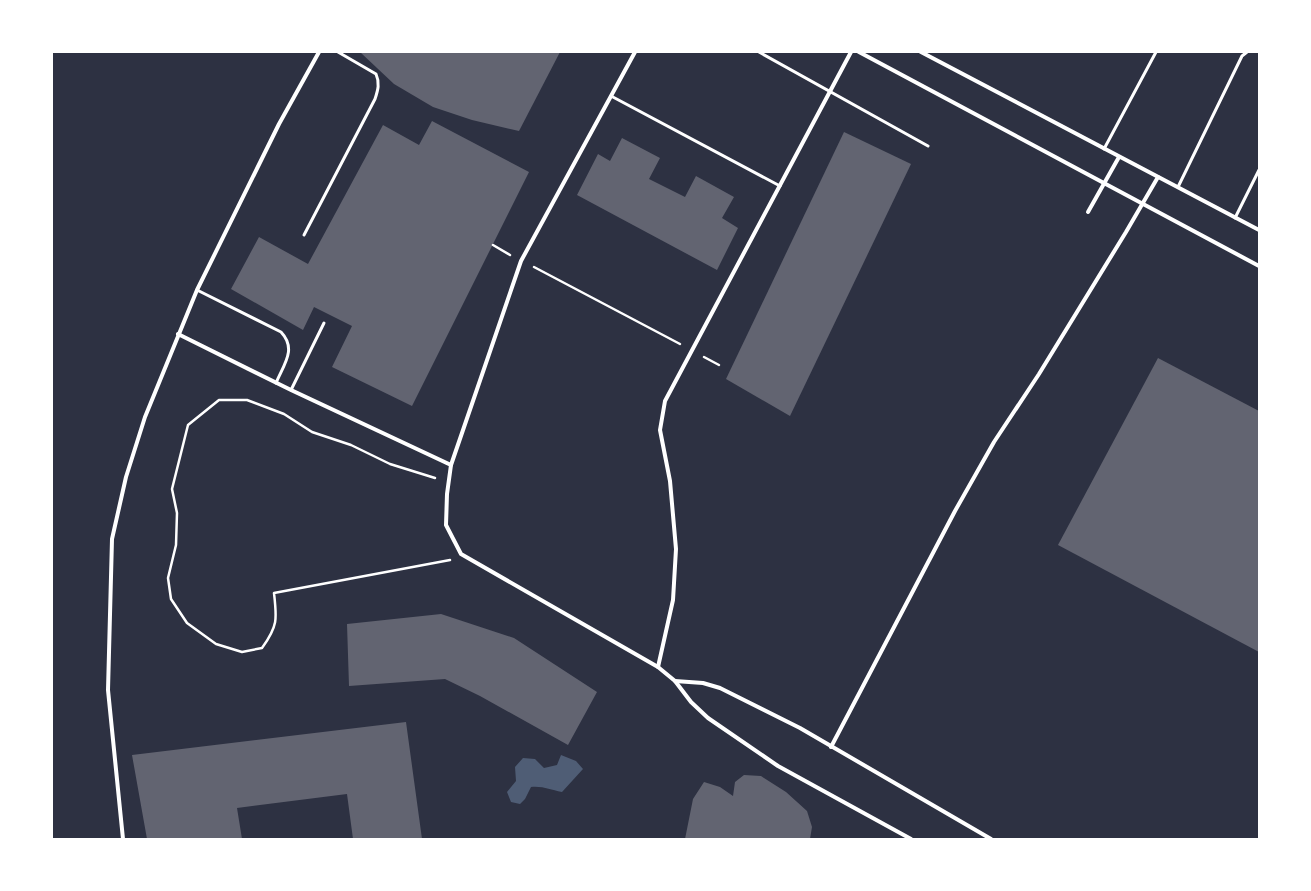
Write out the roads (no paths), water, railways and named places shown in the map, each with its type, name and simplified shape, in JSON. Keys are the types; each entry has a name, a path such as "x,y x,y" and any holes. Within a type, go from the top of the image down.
{"street":[{"path":"123,839 108,690 112,539 126,477 145,417 197,290 279,124 319,52"},
{"path":"635,52 521,260 451,465 447,494 446,524 461,554 466,558 658,667 675,681 691,702 708,718 778,766 911,839"},
{"path":"658,667 673,600 676,549 670,481 660,430 661,416 665,401 851,52"},
{"path":"859,52 1259,266"},
{"path":"921,52 1259,230"},
{"path":"1088,212 1119,156"},
{"path":"830,747 955,511 994,442 1039,374 1158,177"},
{"path":"178,334 276,383 451,465"},
{"path":"675,681 703,683 720,688 800,728 830,747 992,839"}],"lane":[{"path":"304,235 375,99 378,87 376,74 338,52"},
{"path":"759,52 830,90 928,146"},
{"path":"1104,149 1156,52"},
{"path":"1178,187 1242,56 1247,52"},
{"path":"611,96 780,186"},
{"path":"1235,218 1259,170"},
{"path":"197,290 281,332 288,339 289,352 276,383"},
{"path":"291,390 324,323"}],"water":[{"path":"561,755 576,761 583,769 562,792 531,787 525,799 520,804 511,802 507,792 516,781 515,767 523,758 535,759 544,768 557,765"}]}
